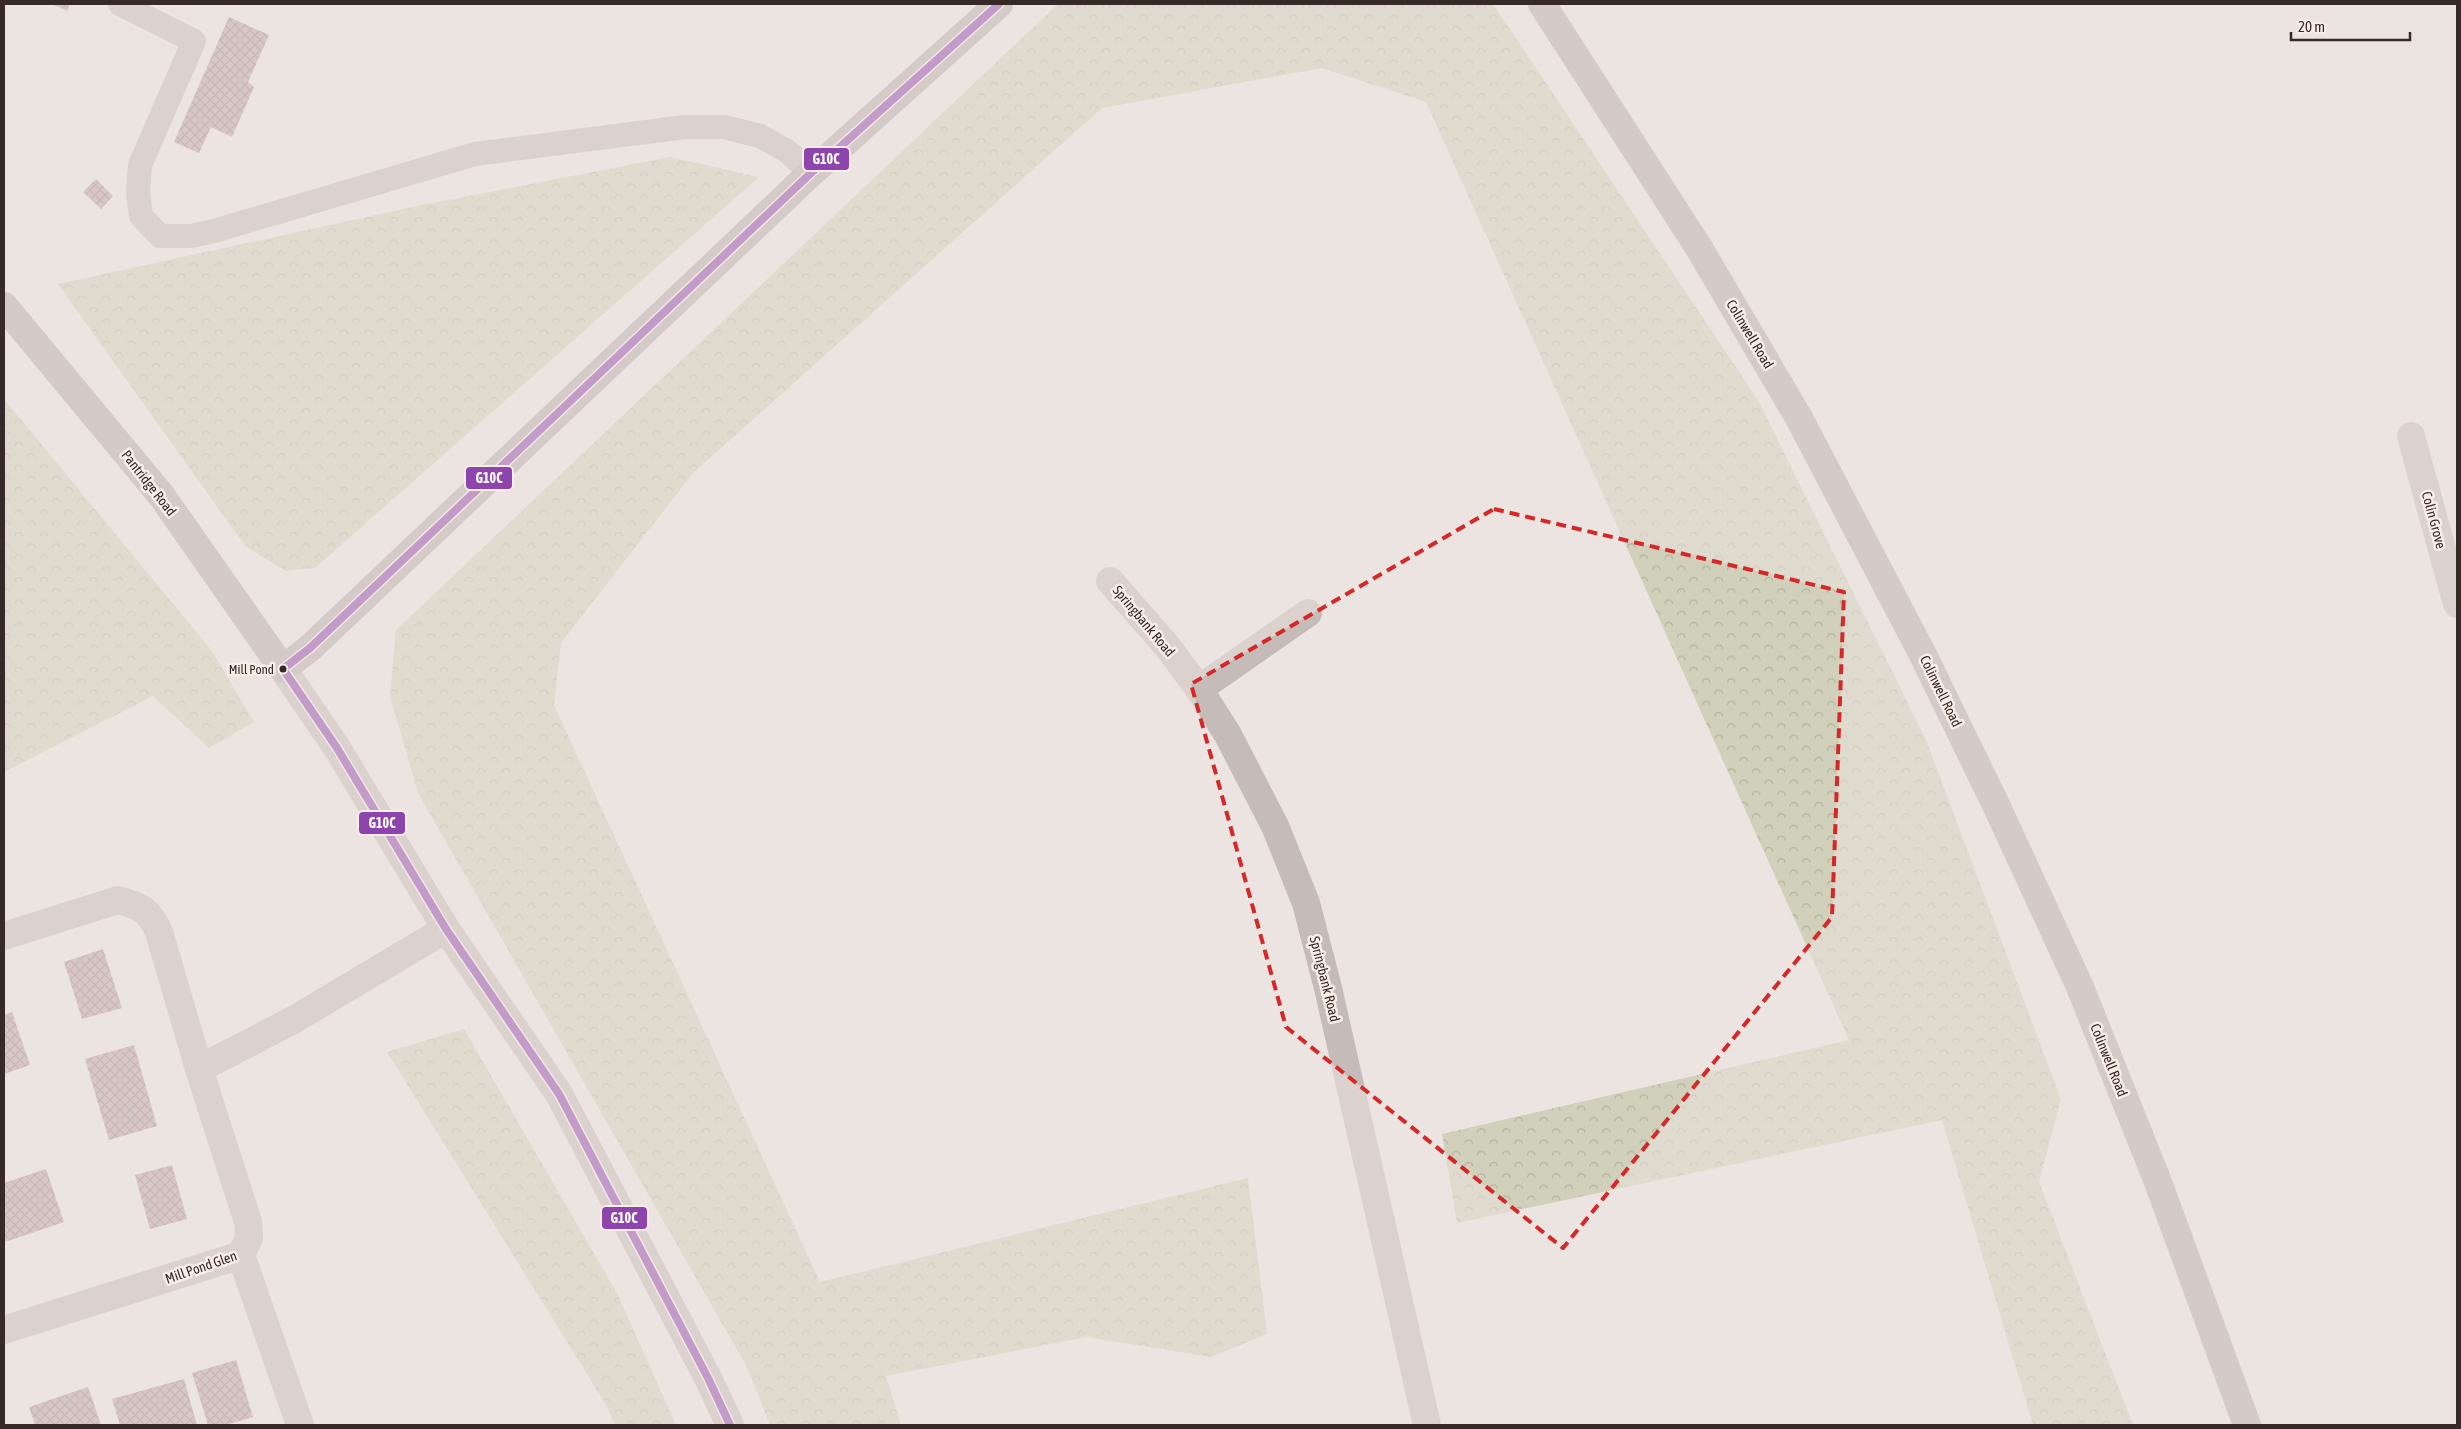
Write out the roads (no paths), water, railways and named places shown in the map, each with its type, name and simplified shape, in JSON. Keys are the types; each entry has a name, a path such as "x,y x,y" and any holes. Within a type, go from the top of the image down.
{"street":[{"path":"730,1425 708,1378 559,1094 446,929 337,748 282,669 310,648 811,172 999,4"},
{"name":"Colinwell Road","path":"1542,4 1699,248 1800,418 1924,655 2080,987 2158,1182 2247,1425"},
{"name":"Pantridge Road","path":"4,306 161,495 282,669"},
{"name":"Colin Grove","path":"2411,436 2457,604"},
{"name":"Springbank Road","path":"1110,581 1167,646 1199,690 1228,735 1275,826 1306,903 1328,988 1427,1425"},
{"path":"1199,690 1308,613"},
{"name":"Mill Pond Glen","path":"4,936 118,900 136,905 152,915 159,932 199,1068 248,1222 249,1238 241,1255 4,1330"},
{"path":"199,1068 295,1020 446,929"},
{"path":"241,1255 300,1425"}],"lane":[{"path":"120,4 194,41 140,164 138,192 141,216 160,236 190,236 214,231 476,154 685,127 724,127 760,136 787,151 811,172"}],"place":[{"name":"Mill Pond","path":"283,669"}]}
